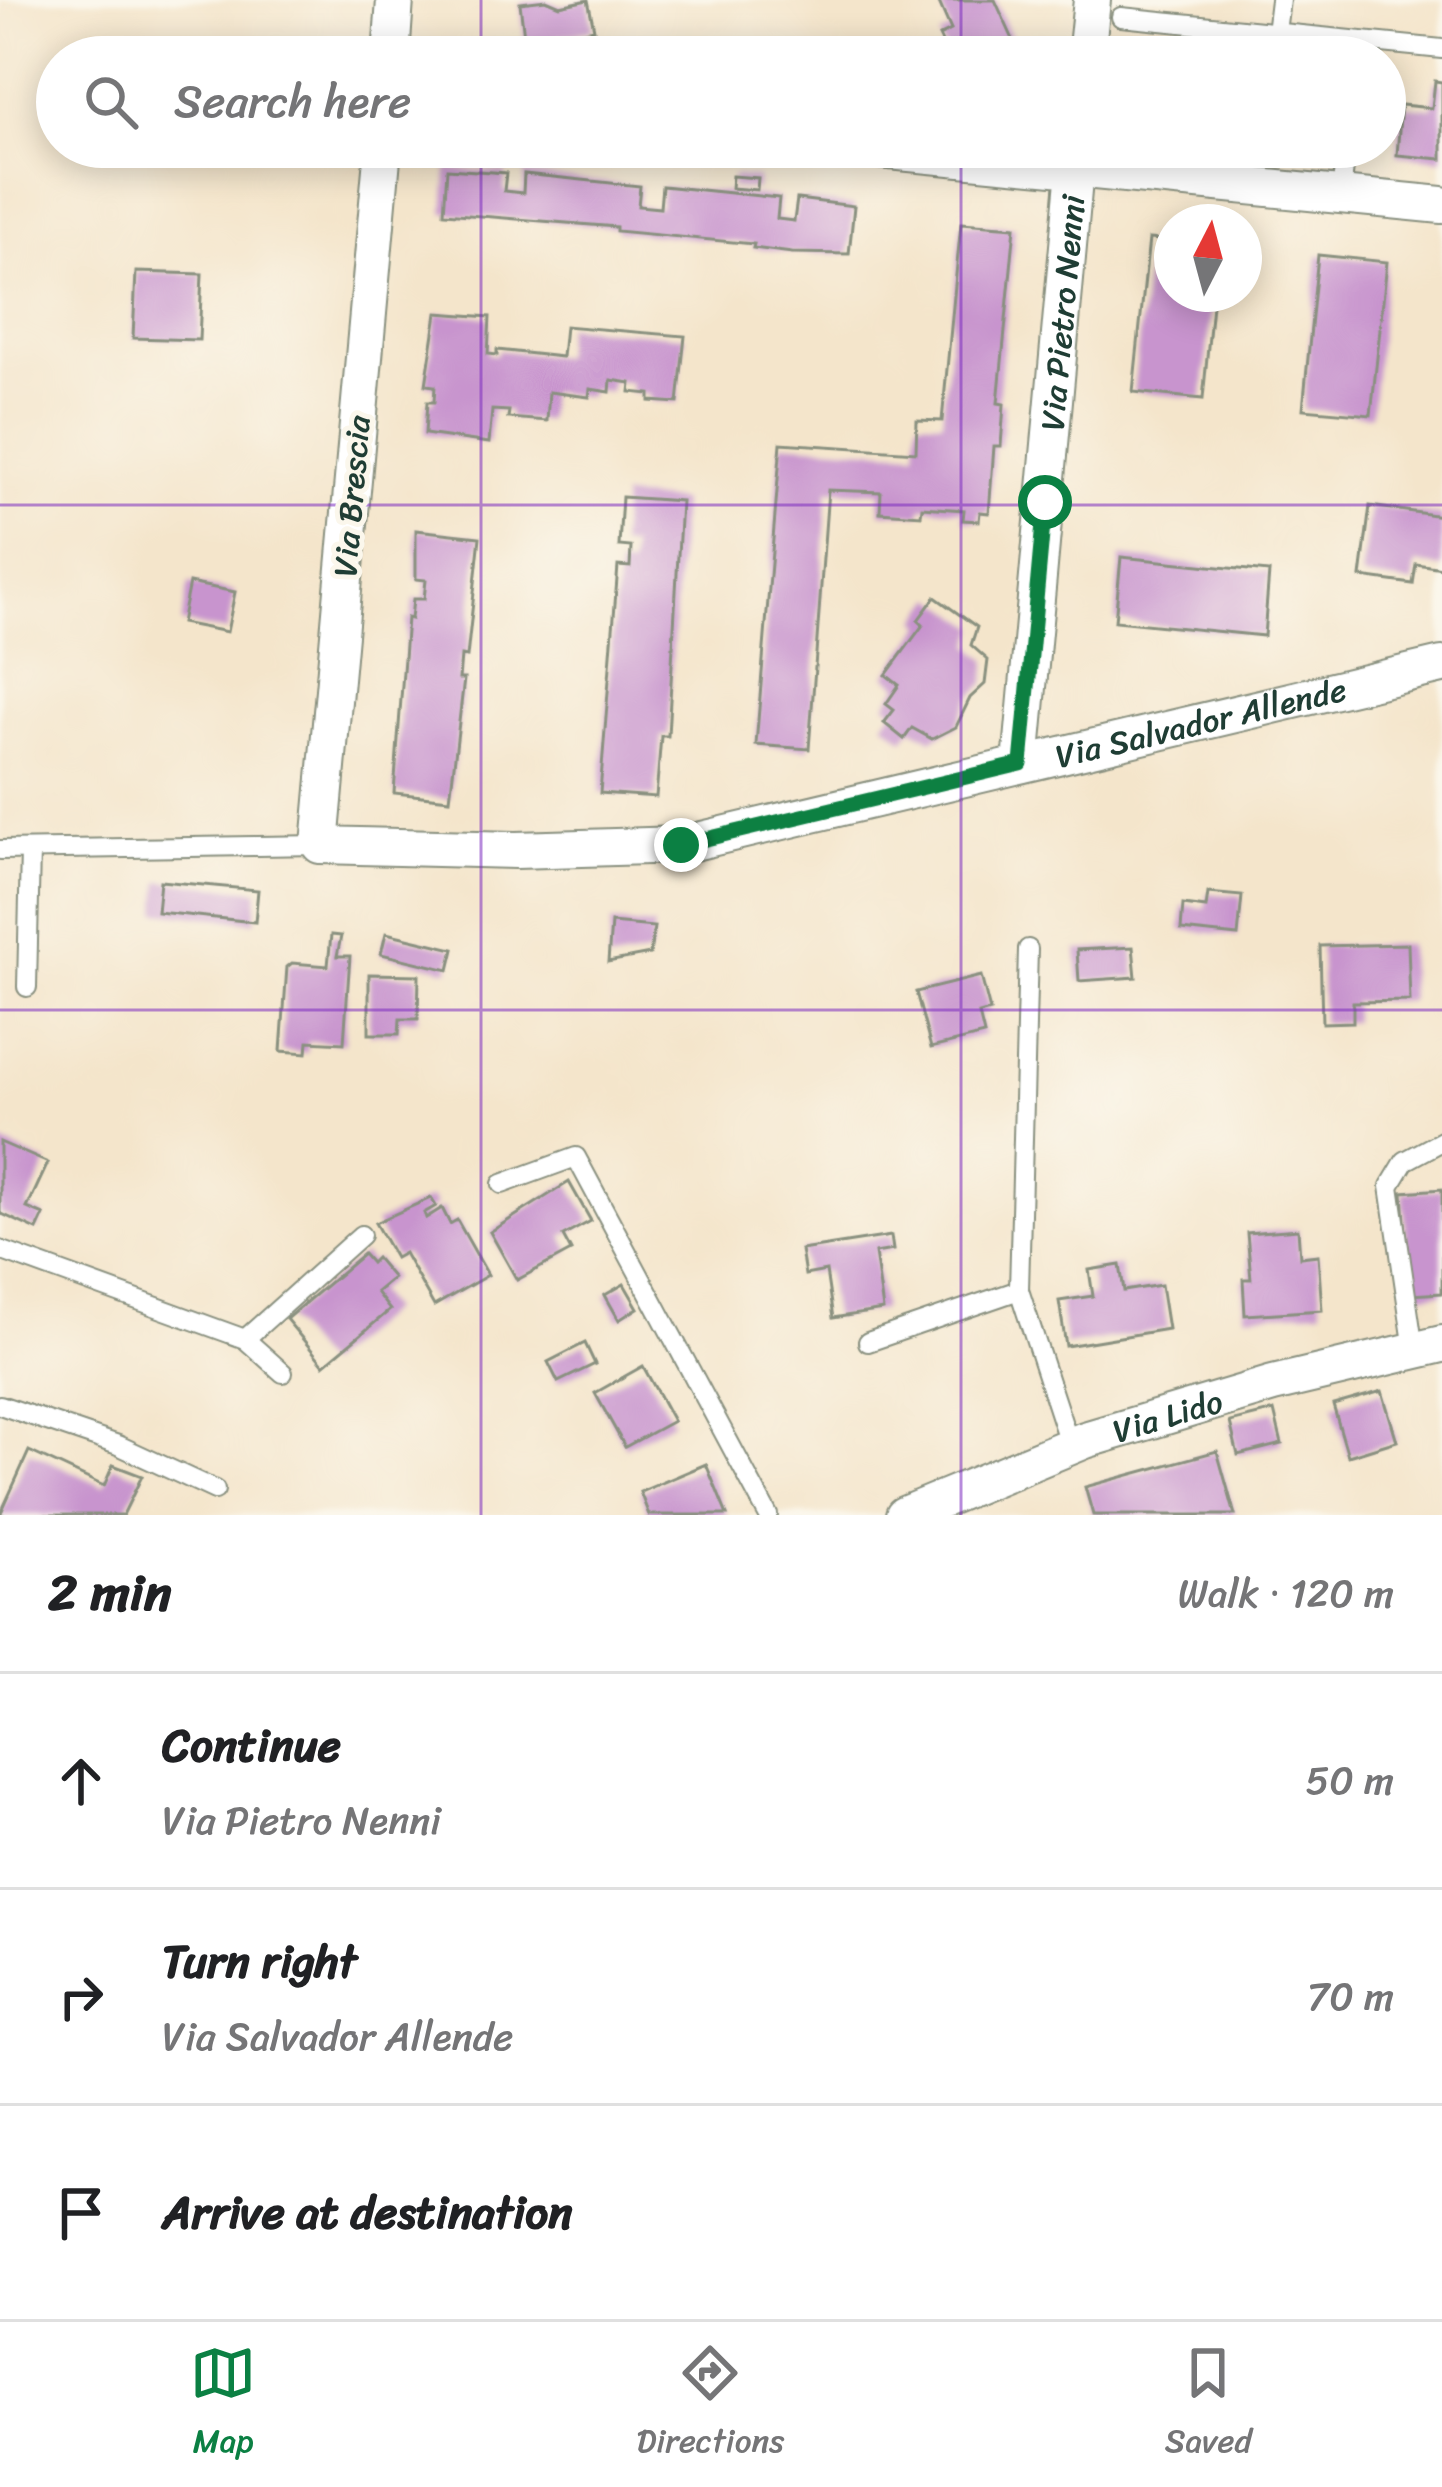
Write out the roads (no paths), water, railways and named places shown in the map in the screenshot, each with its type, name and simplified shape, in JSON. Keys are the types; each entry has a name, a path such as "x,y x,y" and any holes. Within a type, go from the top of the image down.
{"street":[{"path":"392,36 395,0"},
{"path":"1095,36 1106,8"},
{"name":"Via Brescia","path":"320,845 381,168"},
{"name":"Via Pietro Nenni","path":"1021,764 1075,168"},
{"path":"1148,168 1442,205"},
{"name":"Via Salvador Allende","path":"320,845 516,850 681,845 1442,665"},
{"name":"Via Lido","path":"904,1515 1070,1446 1273,1384 1428,1347"}],"lane":[{"path":"1276,32 1280,0"},
{"path":"1106,8 1295,36"},
{"path":"1406,49 1442,49"},
{"path":"1341,195 1344,168"},
{"path":"0,850 320,845"},
{"path":"27,987 30,850"},
{"path":"1028,949 1019,1290 1070,1446"},
{"path":"1428,1347 1390,1186 1405,1161 1442,1141"},
{"path":"502,1184 576,1157 768,1515"},
{"path":"245,1339 361,1234"},
{"path":"0,1250 245,1339 283,1373"},
{"path":"868,1342 1019,1290"},
{"path":"0,1405 118,1445 215,1490"}]}
